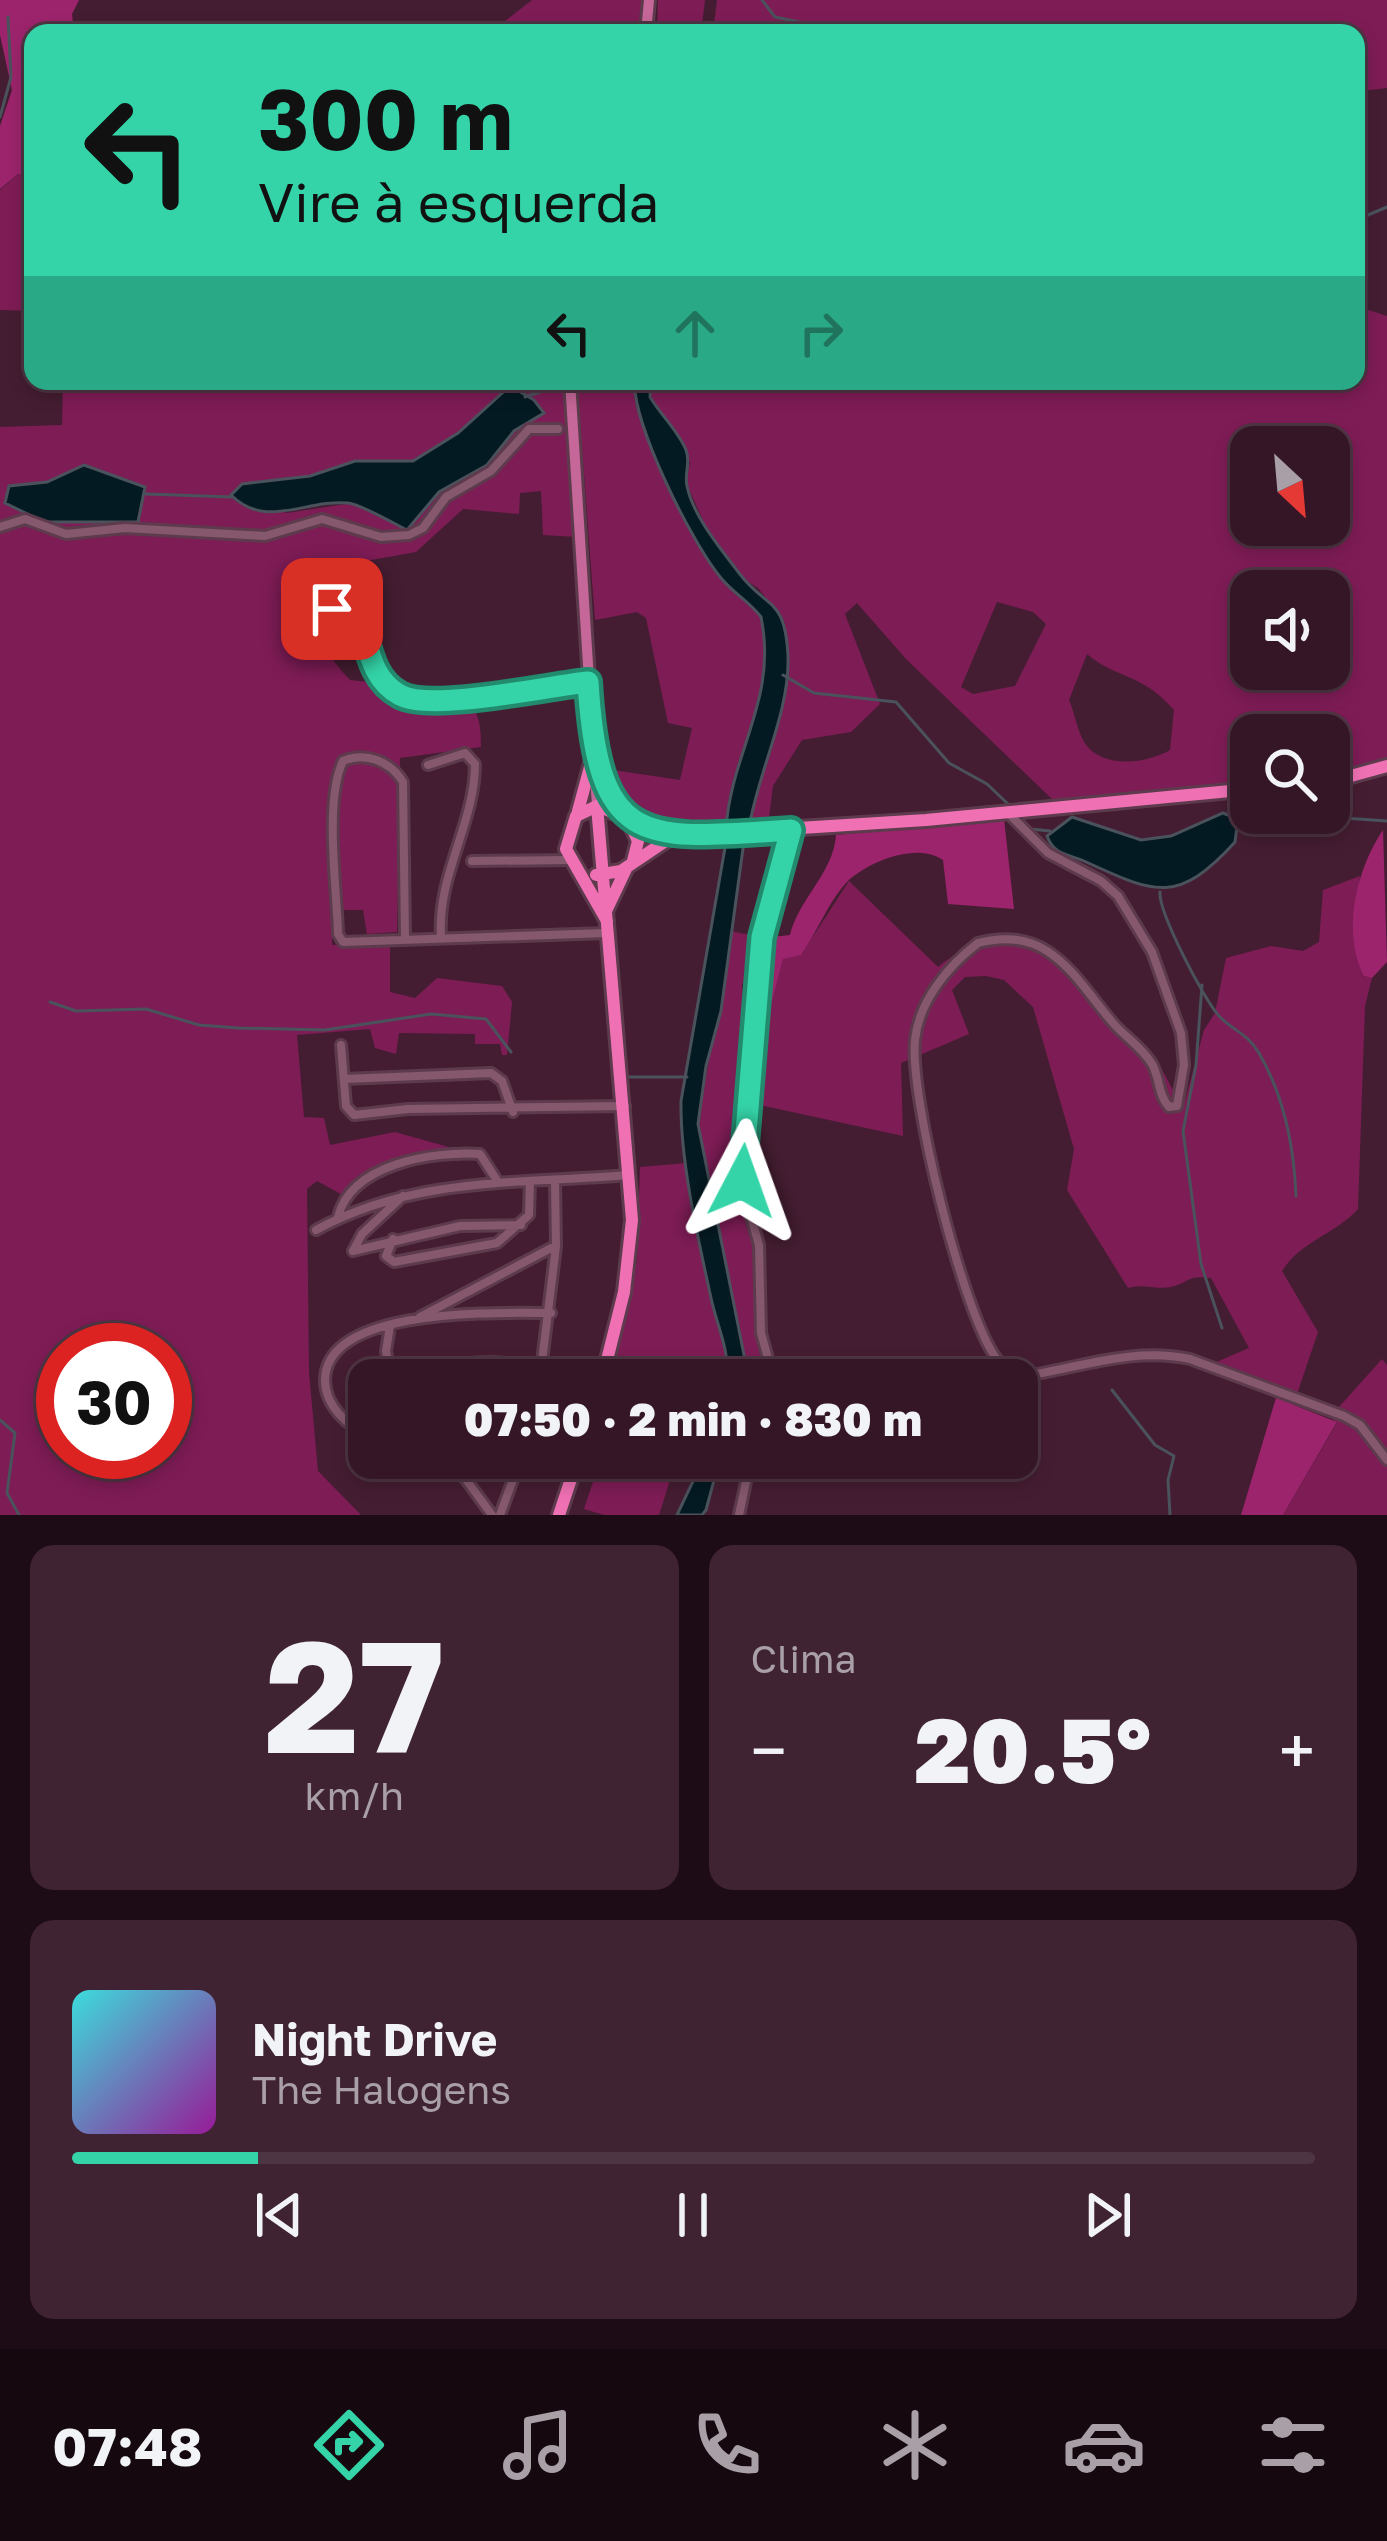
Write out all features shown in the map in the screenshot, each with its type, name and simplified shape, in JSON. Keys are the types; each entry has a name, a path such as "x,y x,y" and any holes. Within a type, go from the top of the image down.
{"highway":[{"path":"593,751 620,813 637,834 607,921"},
{"path":"593,751 566,837 572,862 595,891 607,921"},
{"path":"1350,776 1387,766"},
{"path":"575,816 597,806 673,836 1230,791"},
{"path":"597,806 626,1106 632,1220 624,1292 607,1359"},
{"path":"572,862 602,876 673,836"},
{"path":"559,1515 571,1479"}],"main road":[{"path":"571,390 597,806"}],"street":[{"path":"0,527 25,520 65,534 125,528 265,536 322,519 338,519 381,537 409,535 423,528 446,496 491,471 529,429 557,429"},
{"path":"299,583 321,584 335,617 361,623 372,664 403,697 430,701 588,682"},
{"path":"428,766 465,753 475,764 474,787 439,908 441,936"},
{"path":"405,937 403,782 395,769 379,760 354,757 343,761 337,774 338,934 350,943 607,921"},
{"path":"1006,811 1048,854 1084,870 1118,896 1169,992 1184,1065 1177,1106 1169,1107 1150,1060 1114,1024 1058,953 1029,941 978,943 940,981 915,1036 918,1098 962,1270 988,1345 1011,1372 1026,1376 1119,1357 1163,1354 1190,1359 1344,1416 1360,1425 1387,1460"},
{"path":"768,1359 761,1333 759,1245 742,1181 762,937 791,830"},
{"path":"472,861 572,862"},
{"path":"341,1045 346,1106 354,1115 408,1109 513,1112 626,1106"},
{"path":"344,1079 491,1072 502,1081 513,1112"},
{"path":"338,1218 352,1187 376,1171 480,1154 496,1180"},
{"path":"316,1230 406,1194 496,1180 555,1181 630,1174"},
{"path":"392,1240 388,1260 407,1262 496,1243 523,1225 529,1215 530,1181"},
{"path":"543,1359 556,1246 555,1181"},
{"path":"406,1194 362,1234 353,1251 460,1226 523,1225"},
{"path":"348,1424 328,1394 328,1366 345,1340 419,1318 556,1246"},
{"path":"419,1318 551,1313"},
{"path":"389,1359 390,1326"},
{"path":"466,1479 496,1515 512,1479"},
{"path":"739,1515 747,1479"}],"shaded area":[{"path":"0,0 79,0 73,24 24,24 24,176 18,174 0,189 0,126 12,90 0,35"},
{"path":"532,0 647,0 646,24 501,24"},
{"path":"658,0 705,0 702,24 657,24"},
{"path":"717,0 1387,0 1387,88 1365,91 1365,24 714,24"},
{"path":"18,174 24,176 24,311 0,310 0,190"},
{"path":"1365,309 1387,316 1387,758 1350,767 1350,714 1230,714 1230,783 1053,800 906,659 857,603 845,614 880,704 851,732 802,740 773,786 768,826 749,828 789,662 784,621 758,588 742,578 705,525 685,480 690,463 684,444 649,396 650,390 1365,390","holes":["997,602 1033,612 1046,624 1015,686 973,694 961,687","1087,654 1140,682 1174,710 1170,750 1139,761 1116,761 1095,753 1084,741 1069,700"]},
{"path":"63,390 566,390 578,537 543,535 541,491 520,493 519,514 463,509 416,552 299,573 302,602 314,631 350,680 388,684 395,691 460,696 475,712 481,732 481,747 400,758 397,932 367,934 363,910 332,910 332,945 390,943 390,992 415,998 437,978 502,986 512,1002 507,1055 502,1055 500,1044 475,1044 475,1034 399,1033 396,1054 375,1048 370,1029 297,1035 304,1117 324,1118 330,1145 395,1132 459,1150 389,1168 348,1198 317,1181 307,1189 309,1372 318,1471 361,1515 0,1515 0,427 62,425","holes":["504,392 543,414 514,431 487,465 439,492 407,530 352,503 287,513 231,495 242,484 310,476 362,460 413,461 434,452","84,465 144,487 137,522 44,522 12,507 9,486 47,483"]},
{"path":"578,390 635,390 653,453 680,512 721,578 761,617 765,646 759,700 736,774 726,829 690,830 658,823 632,806 622,792 613,770 680,780 692,728 668,723 646,618 637,612 595,620"},
{"path":"1004,819 1014,909 948,904 943,860 932,855 894,856 868,867 840,890 801,955 783,959 752,1078 741,1071 746,952 763,938 790,935 829,861 836,835"},
{"path":"1383,830 1387,962 1372,978 1364,976 1357,959 1353,920 1359,881"},
{"path":"1360,876 1354,936 1364,976 1372,978 1365,1006 1358,1209 1299,1252 1282,1271 1318,1332 1293,1406 1205,1367 1249,1348 1211,1278 1193,1278 1166,1288 1128,1288 1067,1190 1074,1149 1033,1007 1004,980 986,976 965,977 952,990 969,1034 901,1063 903,1136 750,1103 741,1171 757,1254 768,1359 743,1359 698,1124 731,931 763,938 742,985 746,1029 737,1064 752,1077 783,958 801,955 849,881 938,967 967,949 993,941 1017,942 1061,965 1154,1059 1184,1105 1204,1030 1215,1013 1226,958 1271,946 1303,951 1319,942 1323,890"},
{"path":"687,1163 707,1281 729,1359 615,1359 637,1260 640,1167"},
{"path":"1382,1359 1387,1365 1387,1515 1283,1515 1337,1423 1330,1417"},
{"path":"1276,1398 1337,1422 1283,1515 1241,1515"},
{"path":"594,1479 670,1479 659,1515 604,1515 584,1509"}],"water":[{"path":"506,390 517,390 534,400 544,413 514,431 487,465 439,492 407,530 348,503 272,512 244,505 231,495 242,484 310,476 355,461 413,461 458,433"},
{"path":"635,390 650,390 650,397 686,450 687,486 701,520 783,623 788,656 784,699 749,828 726,829 736,775 759,700 765,647 761,617 721,578 680,512"},
{"path":"84,465 145,487 138,522 44,522 5,503 9,486 47,482"},
{"path":"1223,813 1230,816 1230,834 1236,834 1235,842 1215,863 1180,885 1164,888 1129,881 1062,853 1047,836 1072,817 1141,840 1171,836"},
{"path":"744,841 721,1011 706,1066 698,1124 745,1359 726,1359 691,1200 681,1101 726,842"},
{"path":"694,1479 714,1479 702,1515 677,1515"}],"waterway":[{"path":"762,0 775,17 809,24"},
{"path":"0,117 11,77 8,17"},
{"path":"1365,216 1387,207"},
{"path":"525,397 547,390"},
{"path":"146,494 232,497"},
{"path":"783,675 814,693 896,702 949,763 987,784 1008,804"},
{"path":"1019,816 1030,829 1050,831"},
{"path":"1350,818 1387,821"},
{"path":"1160,892 1174,935 1203,993 1219,1016 1254,1046 1268,1069 1286,1122 1296,1196"},
{"path":"1202,985 1196,1065 1183,1131 1201,1264 1222,1328"},
{"path":"50,1002 76,1011 146,1009 199,1025 238,1028 325,1030 431,1014 486,1019 511,1052"},
{"path":"629,1077 687,1077"},
{"path":"1112,1390 1155,1445 1174,1456 1168,1480 1170,1515"},
{"path":"0,1420 15,1433 7,1493 19,1515"}],"route":[{"path":"332,609 339,620 361,623 372,664 403,697 430,701 588,682 592,748 609,793 618,811 651,829 673,836 791,830 762,937 742,1181"}]}
